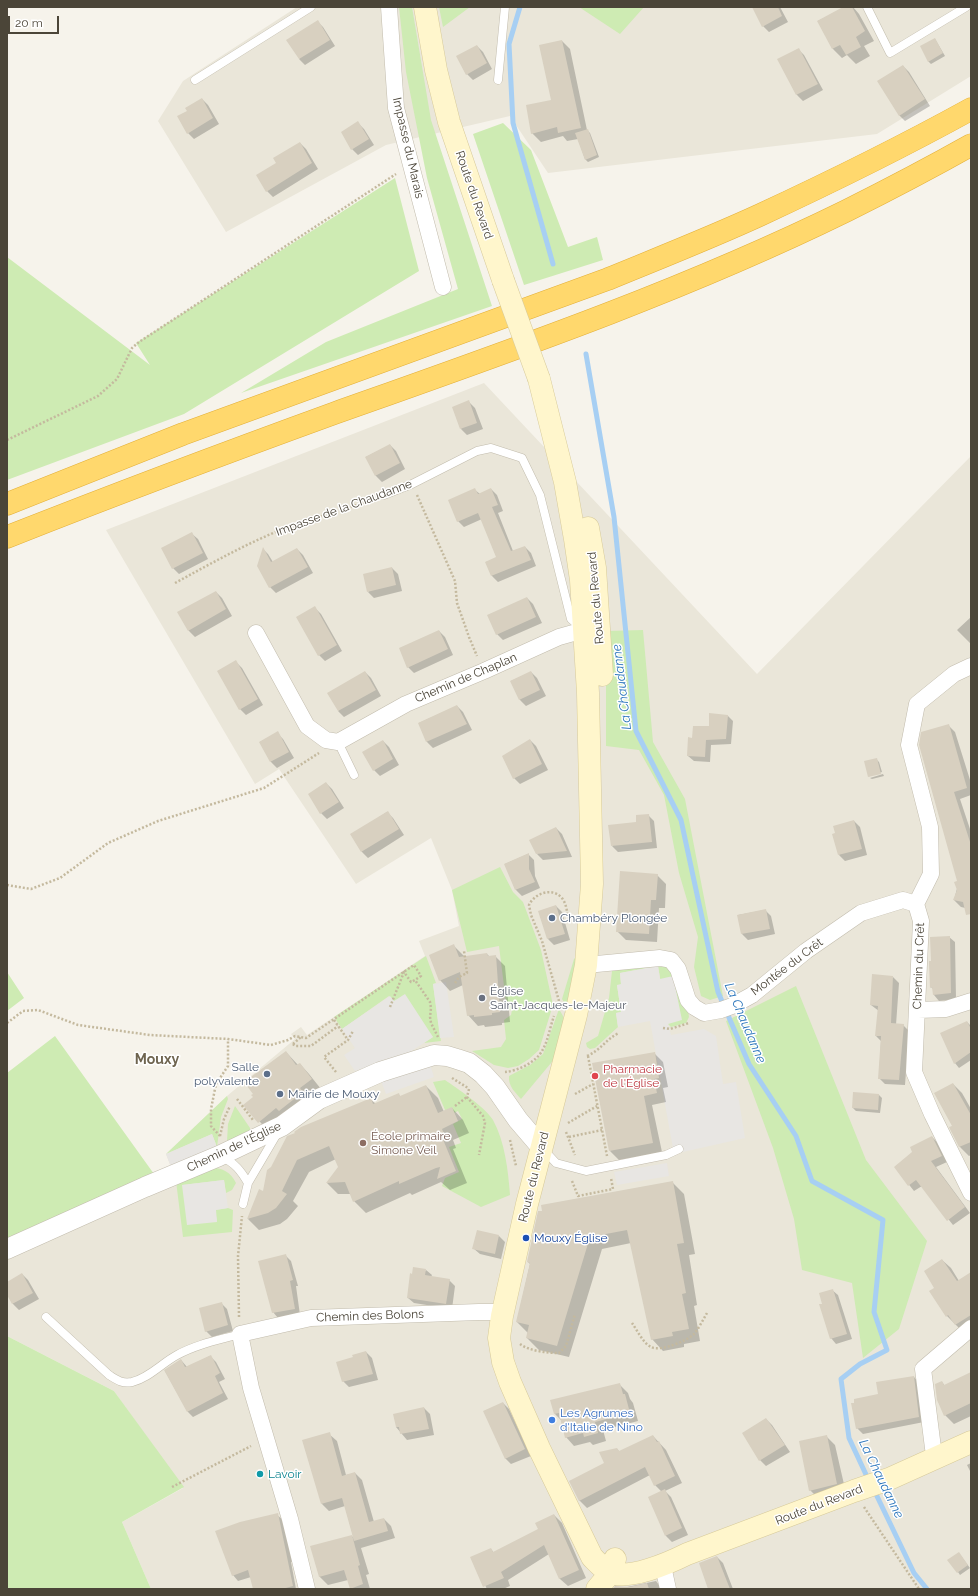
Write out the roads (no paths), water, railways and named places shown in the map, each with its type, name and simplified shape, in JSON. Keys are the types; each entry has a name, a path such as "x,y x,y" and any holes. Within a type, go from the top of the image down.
{"highway":[{"path":"7,504 183,434 608,279 678,251 831,182 907,144 971,109"},
{"path":"7,537 191,466 446,374 692,280 844,212 971,145"}],"main road":[{"name":"Route du Revard","path":"425,7 436,70 449,122 503,280 539,379 565,482 581,580 592,630 588,693 592,824 592,884 586,965 575,1059 542,1148 527,1204 502,1316 500,1338 503,1362 510,1382 592,1557 607,1573 622,1574 663,1566 687,1554 889,1479 971,1442"},
{"name":"Route du Revard","path":"607,1573 640,1559 687,1554"}],"street":[{"name":"Impasse du Marais","path":"389,7 396,108 443,287"},
{"name":"Chemin de Chaplan","path":"332,741 406,704 484,672 558,637 592,630"},
{"path":"256,632 307,726 332,741"},
{"path":"916,904 931,874 930,827 908,745 917,704 954,674 971,666"},
{"name":"Montée du Crêt","path":"586,965 660,958 670,960 678,969 688,1000 694,1007 704,1013 727,1008 752,995 806,951 861,913 903,900 916,904"},
{"name":"Chemin du Crêt","path":"916,904 922,921 914,1072 932,1114 971,1193"},
{"path":"918,1010 946,1009 971,1001"},
{"name":"Chemin de l'Église","path":"7,1250 145,1187 219,1156 273,1130 319,1099 380,1072 434,1055 447,1056 469,1063 483,1074 495,1087 518,1120 542,1148"},
{"name":"Chemin des Bolons","path":"240,1334 311,1318 479,1312 493,1312 502,1316"},
{"path":"938,1458 933,1448 923,1369 971,1328"},
{"path":"240,1334 250,1388 290,1519 307,1589"},
{"path":"663,1566 668,1589"}],"lane":[{"path":"195,80 311,7"},
{"path":"498,80 505,7"},
{"path":"867,7 890,53 966,7"},
{"name":"Impasse de la Chaudanne","path":"384,495 412,484 476,451 492,448 522,458 540,495 571,619 592,630"},
{"path":"332,741 354,775"},
{"path":"243,1204 248,1184 273,1130"},
{"path":"542,1148 556,1163 586,1171 666,1155 680,1149"},
{"path":"219,1156 230,1161 241,1170 248,1184"},
{"path":"46,1317 109,1375 120,1382 131,1382 142,1379 178,1355 210,1342 240,1334"}],"waterway":[{"path":"520,7 509,44 513,123 553,264"},
{"name":"La Chaudanne","path":"586,354 614,517 636,731 681,820 718,992 749,1064 796,1136 812,1181 883,1220 874,1312 887,1350 860,1364 841,1379 849,1438 869,1481"},
{"name":"La Chaudanne","path":"874,1490 914,1573 927,1589"}],"place":[{"name":"Chambéry Plongée","path":"552,918"},
{"name":"Église Saint-Jacques-le-Majeur","path":"482,998"},
{"name":"Salle polyvalente","path":"267,1074"},
{"name":"Pharmacie de l'Église","path":"595,1076"},
{"name":"Mairie de Mouxy","path":"280,1094"},
{"name":"École primaire Simone Veil","path":"363,1143"},
{"name":"Mouxy Église","path":"526,1238"},
{"name":"Les Agrumes d'Italie de Nino","path":"552,1420"},
{"name":"Lavoir","path":"260,1474"}],"district":[{"name":"Mouxy","path":"157,1060"}]}
